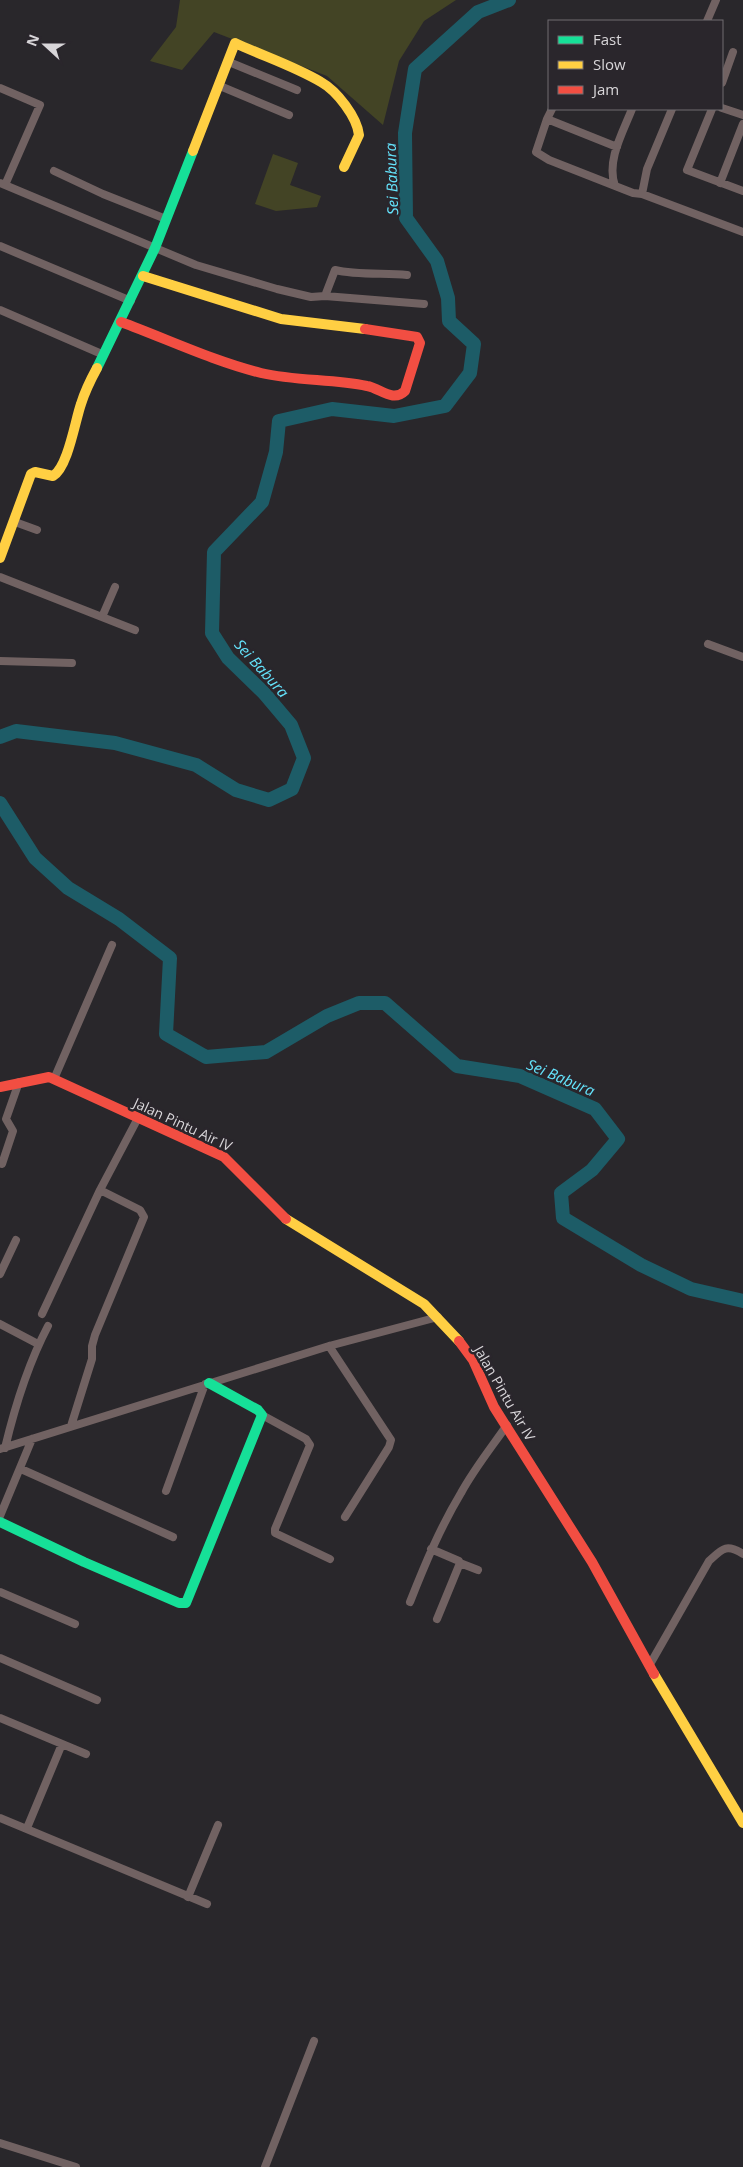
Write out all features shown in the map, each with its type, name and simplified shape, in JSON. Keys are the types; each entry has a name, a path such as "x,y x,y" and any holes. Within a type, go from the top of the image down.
{"street":[{"path":"707,20 716,0"},
{"path":"0,558 3,546 15,522 31,474 35,472 53,476 58,474 66,454 81,402 143,276 220,86 235,43 325,84 359,128 358,137 344,167"},
{"path":"723,80 733,52"},
{"path":"229,62 297,90"},
{"path":"220,86 288,115"},
{"path":"0,88 40,105 2,184 196,266 311,297 325,296 424,304"},
{"path":"723,108 743,115"},
{"path":"552,110 537,148 538,154 633,194 642,194 743,232"},
{"path":"614,186 611,170 632,110"},
{"path":"642,194 647,169 672,110"},
{"path":"712,110 688,170 743,191"},
{"path":"547,119 618,147"},
{"path":"720,183 743,124"},
{"path":"54,171 103,194 166,219"},
{"path":"0,246 131,301"},
{"path":"325,296 335,270 407,274"},
{"path":"121,322 247,369 328,382 372,386 394,397 400,397 405,391 420,343 417,337 355,327 281,319 143,276"},
{"path":"0,310 104,355"},
{"path":"15,522 36,530"},
{"path":"0,577 136,630"},
{"path":"102,617 115,587"},
{"path":"708,644 743,657"},
{"path":"0,661 72,663"},
{"path":"54,1079 112,945"},
{"name":"Jalan Pintu Air IV","path":"0,1088 42,1077 54,1079 228,1159 288,1220 424,1304 438,1317 458,1339 473,1360 494,1407 592,1562 649,1666 743,1823"},
{"path":"2,1164 13,1131 6,1119 19,1082"},
{"path":"42,1314 100,1190 138,1118"},
{"path":"71,1426 92,1359 92,1346 95,1335 144,1217 140,1210 100,1190"},
{"path":"0,1274 16,1240"},
{"path":"2,1449 329,1346 438,1317"},
{"path":"0,1324 38,1344"},
{"path":"2,1449 38,1344 48,1326"},
{"path":"329,1346 391,1442 345,1517"},
{"path":"207,1384 258,1410 262,1415 306,1439 310,1445 275,1533 330,1558"},
{"path":"166,1491 207,1384"},
{"path":"0,1522 162,1596 181,1604 186,1603 262,1415"},
{"path":"410,1602 431,1549 461,1492 507,1425"},
{"path":"0,1516 22,1469 32,1439"},
{"path":"22,1469 173,1537"},
{"path":"649,1666 709,1561 719,1551 728,1548 734,1548 743,1554"},
{"path":"431,1549 478,1570"},
{"path":"437,1619 460,1563"},
{"path":"0,1592 75,1624"},
{"path":"0,1658 97,1700"},
{"path":"0,1718 86,1754"},
{"path":"27,1828 62,1744"},
{"path":"0,1818 207,1904"},
{"path":"188,1897 218,1825"},
{"path":"265,2167 314,2041"},
{"path":"0,2143 76,2167"}],"green space":[{"path":"180,0 456,0 424,21 399,61 383,125 327,76 214,32 182,70 150,61 176,27"},
{"path":"273,154 298,163 290,185 321,196 317,207 276,211 255,204"}],"waterway":[{"name":"Sei Babura","path":"0,737 16,731 115,743 196,765 236,790 269,800 292,789 304,758 291,725 264,693 228,658 212,633 214,552 262,502 276,452 279,421 332,409 394,416 445,406 470,373 474,344 449,321 448,298 437,261 406,218 405,133 415,69 478,12 509,0"},
{"name":"Sei Babura","path":"0,803 35,858 68,888 119,919 170,958 166,1034 206,1057 266,1052 327,1016 359,1003 385,1003 457,1066 520,1076 595,1109 618,1139 592,1170 561,1193 563,1218 641,1265 691,1289 743,1301"}],"traffic: fast":[{"path":"97,368 155,248 193,151"},
{"path":"0,1522 84,1562 179,1603 186,1603 262,1415 258,1410 209,1383"}],"traffic: slow":[{"path":"193,151 235,43 311,76 327,86 340,98 354,120 359,135 344,167"},
{"path":"143,276 281,319 365,329"},
{"path":"0,558 31,474 35,472 53,476 63,463 88,385 97,368"},
{"path":"286,1219 424,1304 459,1341"},
{"path":"654,1674 743,1823"}],"traffic: jam":[{"path":"121,322 208,356 261,373 372,387 386,394 396,396 405,391 420,343 417,337 365,329"},
{"path":"0,1087 49,1077 224,1157 286,1219"},
{"path":"459,1341 473,1360 494,1407 592,1562 654,1674"}]}
